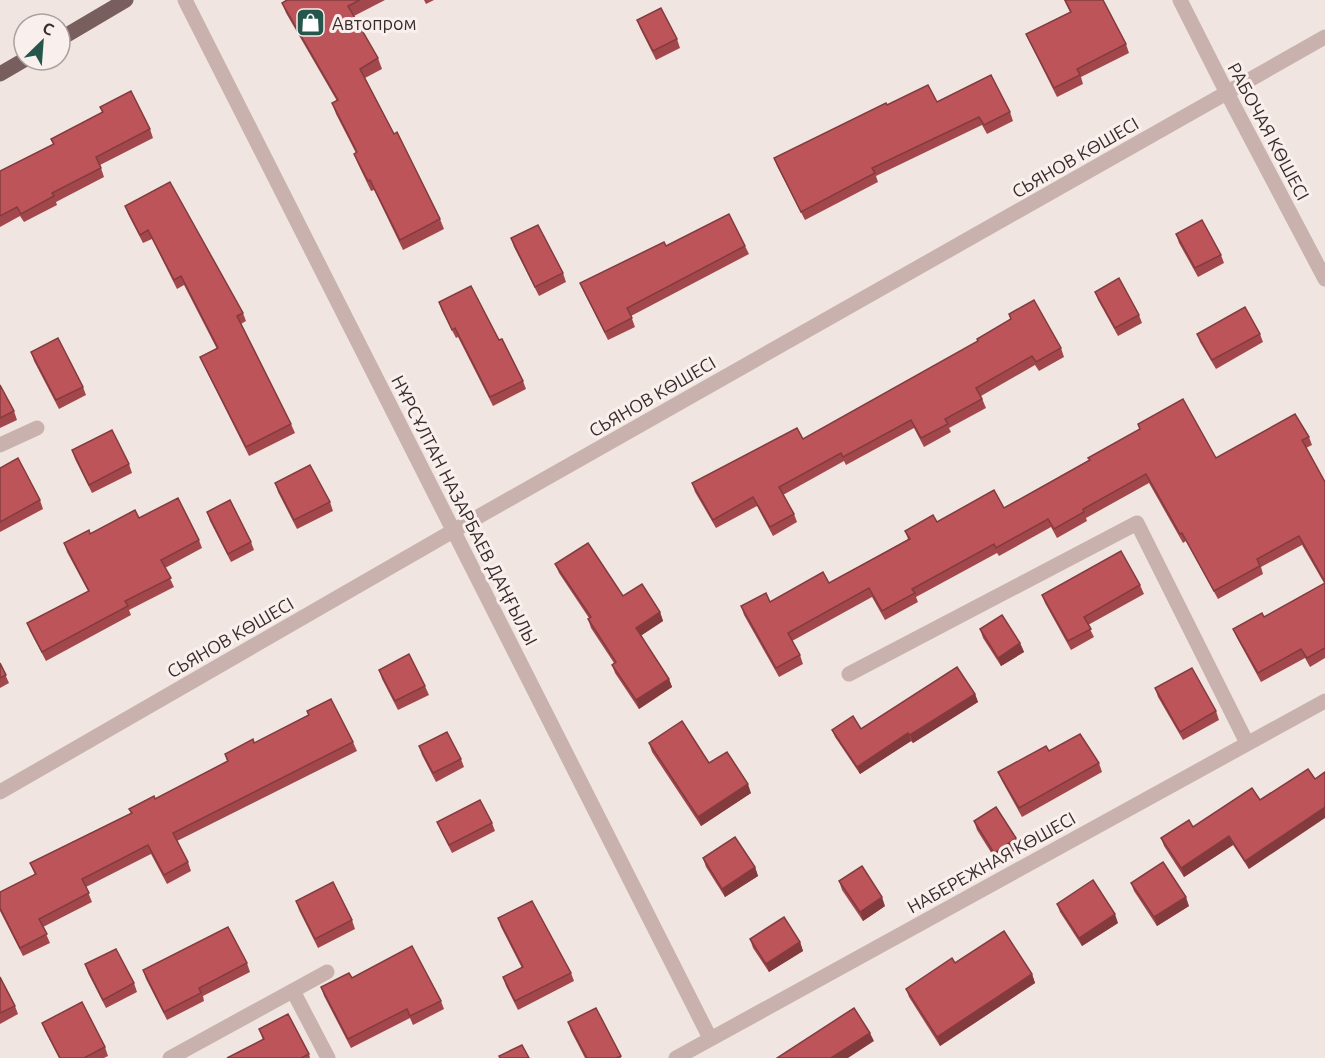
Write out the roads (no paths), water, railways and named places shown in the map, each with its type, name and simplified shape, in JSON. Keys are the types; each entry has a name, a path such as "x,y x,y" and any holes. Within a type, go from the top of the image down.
{"main road":[{"path":"72,32 126,0"}],"street":[{"name":"НҰРСҰЛТАН НАЗАРБАЕВ ДАҢҒЫЛЫ","path":"185,0 710,1038"},
{"name":"РАБОЧАЯ КӨШЕСІ","path":"1180,0 1325,279"},
{"name":"СЬЯНОВ КӨШЕСІ","path":"0,792 453,531 1325,37"},
{"path":"0,445 37,428"},
{"path":"849,674 1137,523 1247,743"},
{"name":"НАБЕРЕЖНАЯ КӨШЕСІ","path":"676,1058 1325,701"},
{"path":"170,1058 327,972"},
{"path":"293,991 328,1058"}],"place":[{"name":"Автопром","path":"311,23"}]}
